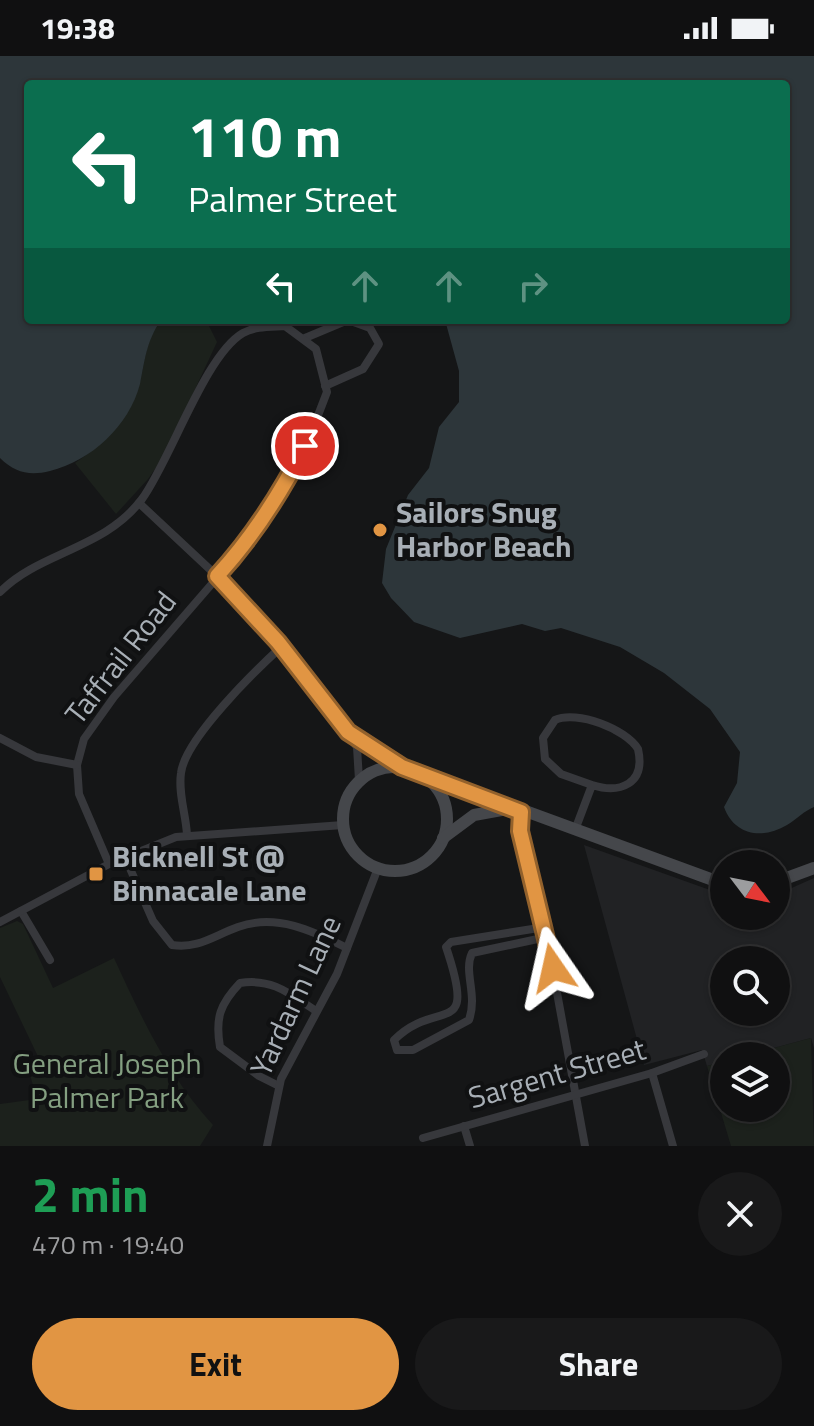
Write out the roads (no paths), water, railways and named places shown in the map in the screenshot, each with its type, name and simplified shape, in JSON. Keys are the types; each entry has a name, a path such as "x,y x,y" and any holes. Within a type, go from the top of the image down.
{"street":[{"path":"305,338 338,324"},
{"path":"0,592 27,572 97,539 139,503 164,467 222,351 244,333 285,326 305,338 316,349 325,386 363,369 379,344 370,328 359,324"},
{"name":"Taffrail Road","path":"109,864 82,803 77,765 84,739 96,720 242,549 281,489 312,431 327,392 325,386"},
{"path":"139,503 217,576 281,647 357,747 359,780"},
{"path":"187,835 180,790 181,770 188,752 244,681 281,647"},
{"path":"573,716 618,732 638,749 637,771 624,789 616,791 592,785 556,772 545,759 543,738 555,720 573,716"},
{"path":"348,732 402,767 710,879"},
{"name":"Taffrail Road","path":"0,738 36,757 77,765"},
{"path":"402,767 387,767 359,780 346,801 343,825 358,856 378,868 409,869 435,852 443,838 447,823 441,794 420,773"},
{"path":"575,830 592,785"},
{"path":"443,838 460,823 489,809 521,812"},
{"path":"521,812 520,831 546,932 585,1146"},
{"path":"0,922 153,844 187,835 343,825"},
{"path":"125,857 153,921 172,945 192,948 241,926 271,921 317,933 347,948"},
{"name":"Yardarm Lane","path":"267,1146 279,1086 347,948 378,868"},
{"path":"790,877 814,868"},
{"path":"21,911 50,960"},
{"path":"546,932 472,953 467,964 475,996 469,1020 413,1050 397,1050 394,1040 404,1030 452,1014 459,1002 458,984 446,947 451,942 546,932"},
{"path":"279,1086 259,1076 220,1047 217,1020 222,1003 240,983 258,981 274,983 316,1011"},
{"name":"Sargent Street","path":"423,1138 652,1073 704,1054"},
{"path":"652,1073 673,1146"},
{"path":"464,1126 470,1146"}],"place":[{"name":"Sailors Snug Harbor Beach","path":"380,530"},
{"name":"Bicknell St @ Binnacale Lane","path":"96,874"}],"park label":[{"name":"General Joseph Palmer Park","path":"107,1081"}]}
